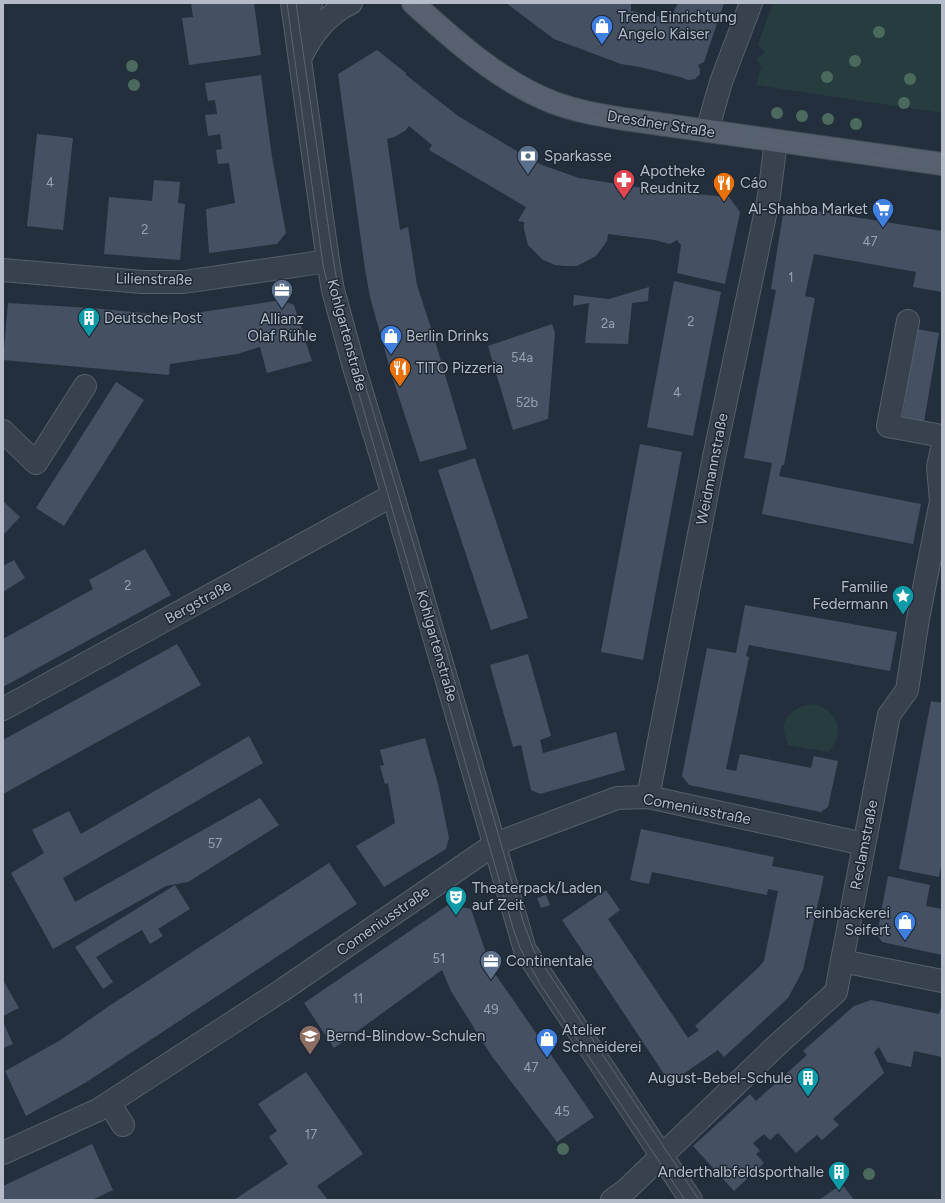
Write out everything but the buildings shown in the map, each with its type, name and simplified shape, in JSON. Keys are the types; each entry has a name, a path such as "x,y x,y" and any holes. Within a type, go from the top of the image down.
{"main road":[{"name":"Dresdner Straße","path":"413,3 481,62 501,76 538,96 576,110 624,119 942,164"}],"street":[{"name":"Kohlgartenstraße","path":"292,3 333,290 354,367 525,950 690,1200"},
{"name":"Kohlgartenstraße","path":"300,53 310,3"},
{"path":"300,53 320,26 336,12 351,3"},
{"path":"706,131 721,82 751,3"},
{"name":"Weidmannstraße","path":"648,798 710,473 769,196 776,141"},
{"name":"Lilienstraße","path":"3,270 142,282 184,282 328,261"},
{"path":"908,321 888,426 942,436"},
{"path":"3,431 36,463 85,386"},
{"name":"Reclamstraße","path":"612,1200 626,1190 776,1046 836,992 888,715 907,690 918,619 941,501 938,468 942,449"},
{"name":"Bergstraße","path":"3,709 393,496"},
{"name":"Comeniusstraße","path":"3,1153 98,1110 281,991 495,844 618,798 648,798 864,844"},
{"path":"842,961 942,981"},
{"path":"109,1103 123,1124"}],"green space":[{"path":"773,3 942,3 942,113 756,85 761,67 756,58 765,53 758,44"},
{"path":"814,704 823,707 829,712 834,717 837,724 837,737 834,745 828,752 788,745 784,734 785,720 788,715 803,706"}],"tram line":[{"path":"287,3 323,265 329,290 513,928 520,948 542,987 685,1200"},
{"path":"296,3 340,300 442,637 523,921 534,951 699,1200"},
{"path":"405,3 454,47 507,87 526,98 555,110 623,124 942,168"},
{"path":"421,3 485,60 504,73 531,88 576,106 625,115 942,159"}],"place":[{"name":"Trend Einrichtung Angelo Kaiser","path":"602,46"},
{"name":"Sparkasse","path":"528,176"},
{"name":"Apotheke Reudnitz","path":"624,200"},
{"name":"Cáo","path":"724,202"},
{"name":"Al-Shahba Market","path":"883,228"},
{"name":"Allianz Olaf Rühle","path":"282,310"},
{"name":"Deutsche Post","path":"89,338"},
{"name":"Berlin Drinks","path":"391,356"},
{"name":"TITO Pizzeria","path":"400,388"},
{"name":"Familie Federmann","path":"903,616"},
{"name":"Theaterpack/Laden auf Zeit","path":"456,916"},
{"name":"Feinbäckerei Seifert","path":"905,942"},
{"name":"Continentale","path":"491,980"},
{"name":"Bernd-Blindow-Schulen","path":"310,1056"},
{"name":"Atelier Schneiderei","path":"547,1058"},
{"name":"August-Bebel-Schule","path":"808,1098"},
{"name":"Anderthalbfeldsporthalle","path":"839,1192"}]}
